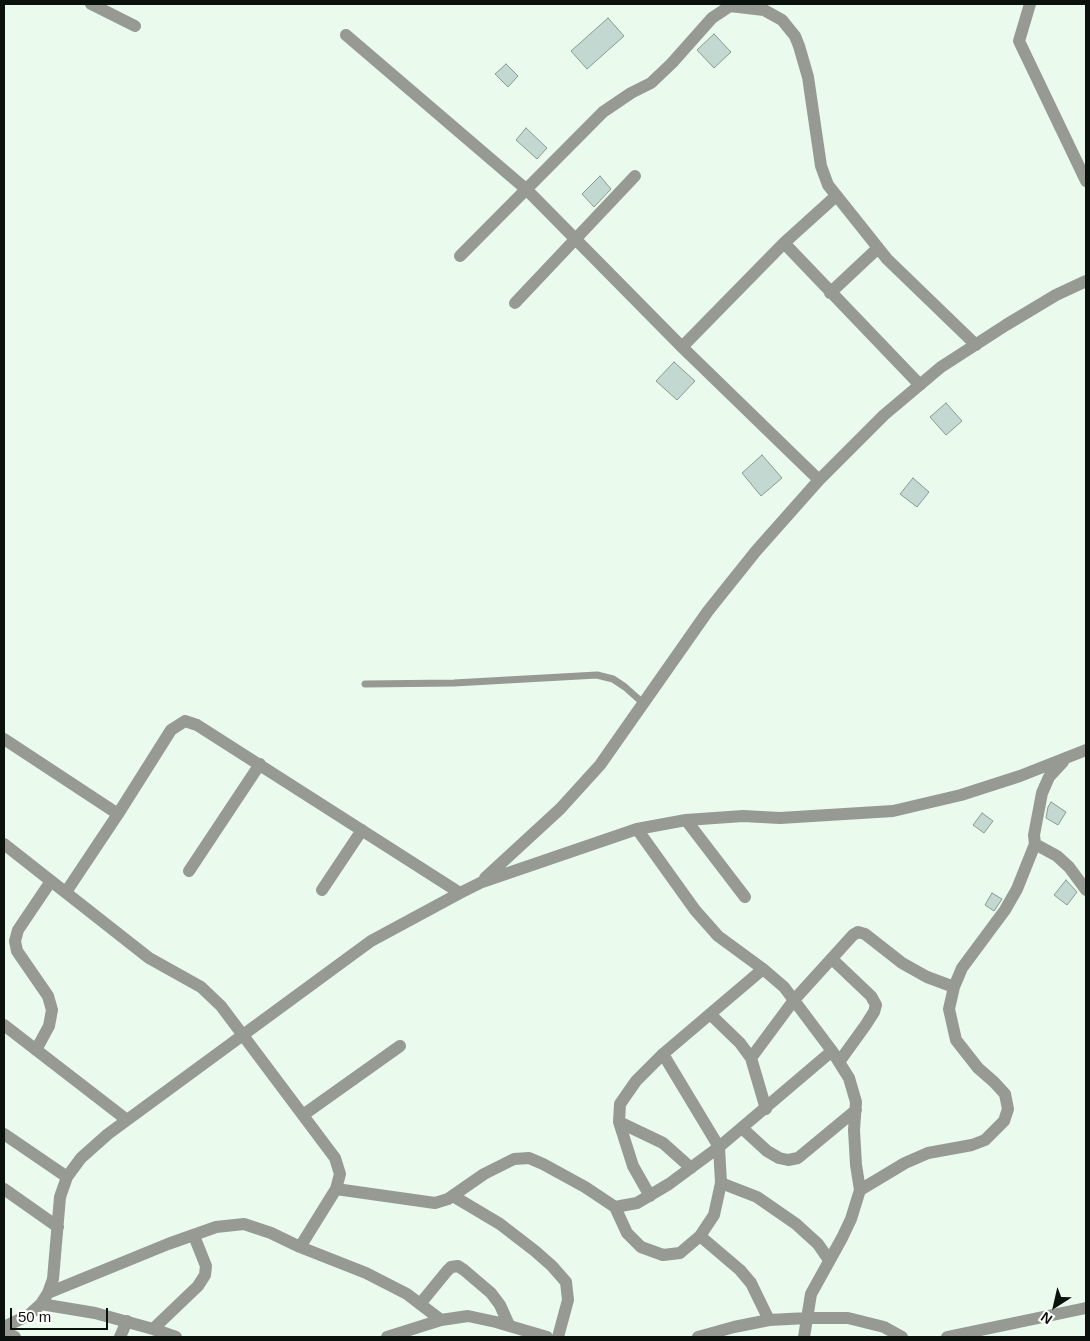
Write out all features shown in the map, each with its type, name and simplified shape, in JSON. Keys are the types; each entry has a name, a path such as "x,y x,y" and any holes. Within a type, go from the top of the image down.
{"street":[{"path":"91,4 135,26"},
{"path":"1030,4 1019,41 1086,181"},
{"path":"460,256 603,112 631,93 651,83 672,63 712,18 730,6 764,10 782,20 795,36 808,77 821,166 828,186 878,248 976,344"},
{"path":"346,35 527,190 682,347 818,480"},
{"path":"515,303 635,176"},
{"path":"682,347 784,243 836,196"},
{"path":"784,243 920,385"},
{"path":"830,293 878,248"},
{"path":"482,882 560,808 600,765 708,611 756,551 818,480 884,415 941,367 1056,295 1086,281"},
{"path":"66,892 171,730 185,721 197,724 460,893"},
{"path":"4,739 118,814"},
{"path":"4,1327 29,1315 45,1298 53,1279 60,1197 67,1177 81,1158 127,1120 371,941 460,893 482,882 637,829 686,820 743,816 780,818 893,811 961,795 1065,760 1086,750"},
{"path":"860,1190 905,1163 928,1153 972,1145 985,1140 1004,1122 1008,1110 1004,1094 978,1068 956,1040 950,1009 954,987 962,968 1005,910 1017,889 1035,844 1034,835 1042,793 1049,777 1065,760"},
{"path":"189,871 260,764"},
{"path":"686,820 746,897"},
{"path":"637,829 695,910 718,936 764,969 784,987 836,1057 849,1078 856,1102 854,1130 860,1190 851,1219 811,1294 804,1337"},
{"path":"322,890 362,830"},
{"path":"4,844 149,958 201,987 221,1006 335,1158 340,1174 336,1189 300,1247"},
{"path":"1035,844 1057,856 1069,867 1086,890"},
{"path":"36,1050 49,1026 52,1010 48,996 17,951 16,941 18,930 51,881"},
{"path":"751,1058 794,1000 858,932 865,934 902,963 927,977 954,987"},
{"path":"615,1207 637,1203 691,1168 836,1057 865,1026 876,1005 871,996 832,959"},
{"path":"650,1196 633,1166 619,1122 620,1104 636,1081 663,1054 764,969"},
{"path":"710,1014 740,1043 751,1058 766,1109"},
{"path":"4,1025 127,1120"},
{"path":"303,1115 400,1046"},
{"path":"336,1189 435,1203 448,1199 484,1174 514,1159 529,1158 585,1187 615,1207 627,1233 642,1247 664,1254 680,1253 700,1236 714,1215 721,1184 719,1147 663,1054"},
{"path":"742,1128 766,1151 779,1158 788,1160 798,1158 856,1110"},
{"path":"619,1122 663,1143 691,1168"},
{"path":"4,1134 67,1177"},
{"path":"721,1184 757,1197 818,1244 829,1260"},
{"path":"4,1189 58,1226"},
{"path":"453,1196 500,1224 528,1245 552,1266 566,1282 568,1300 558,1337"},
{"path":"45,1298 168,1244 216,1227 244,1224 366,1273 407,1294 441,1320"},
{"path":"153,1328 198,1286 205,1275 206,1266 194,1236"},
{"path":"700,1236 740,1270 752,1284 769,1320"},
{"path":"420,1304 446,1271 451,1267 458,1266 491,1293 500,1305 509,1325"},
{"path":"45,1298 153,1328 176,1337"},
{"path":"947,1337 995,1332 1086,1308"},
{"path":"387,1337 414,1333 441,1320 468,1316 509,1325 547,1337"},
{"path":"698,1337 769,1320 808,1318 848,1318 884,1327 902,1337"},
{"path":"120,1337 127,1322"},
{"path":"4,1331 14,1337"}],"lane":[{"path":"364,684 454,683 597,675 613,679 643,703"}],"building":[{"path":"608,18 624,36 587,69 571,51"},
{"path":"714,34 731,52 714,68 697,50"},
{"path":"506,64 518,76 508,87 495,74"},
{"path":"526,128 547,148 537,159 516,140"},
{"path":"600,176 611,189 594,207 582,194"},
{"path":"674,362 695,381 677,400 656,381"},
{"path":"946,403 962,421 946,435 930,417"},
{"path":"762,455 782,478 761,496 742,473"},
{"path":"913,478 929,492 917,507 900,494"},
{"path":"1051,802 1066,812 1058,825 1046,818"},
{"path":"982,813 993,821 984,833 973,825"},
{"path":"1066,880 1077,892 1067,905 1054,895"},
{"path":"992,893 1002,899 994,911 985,905"}]}
